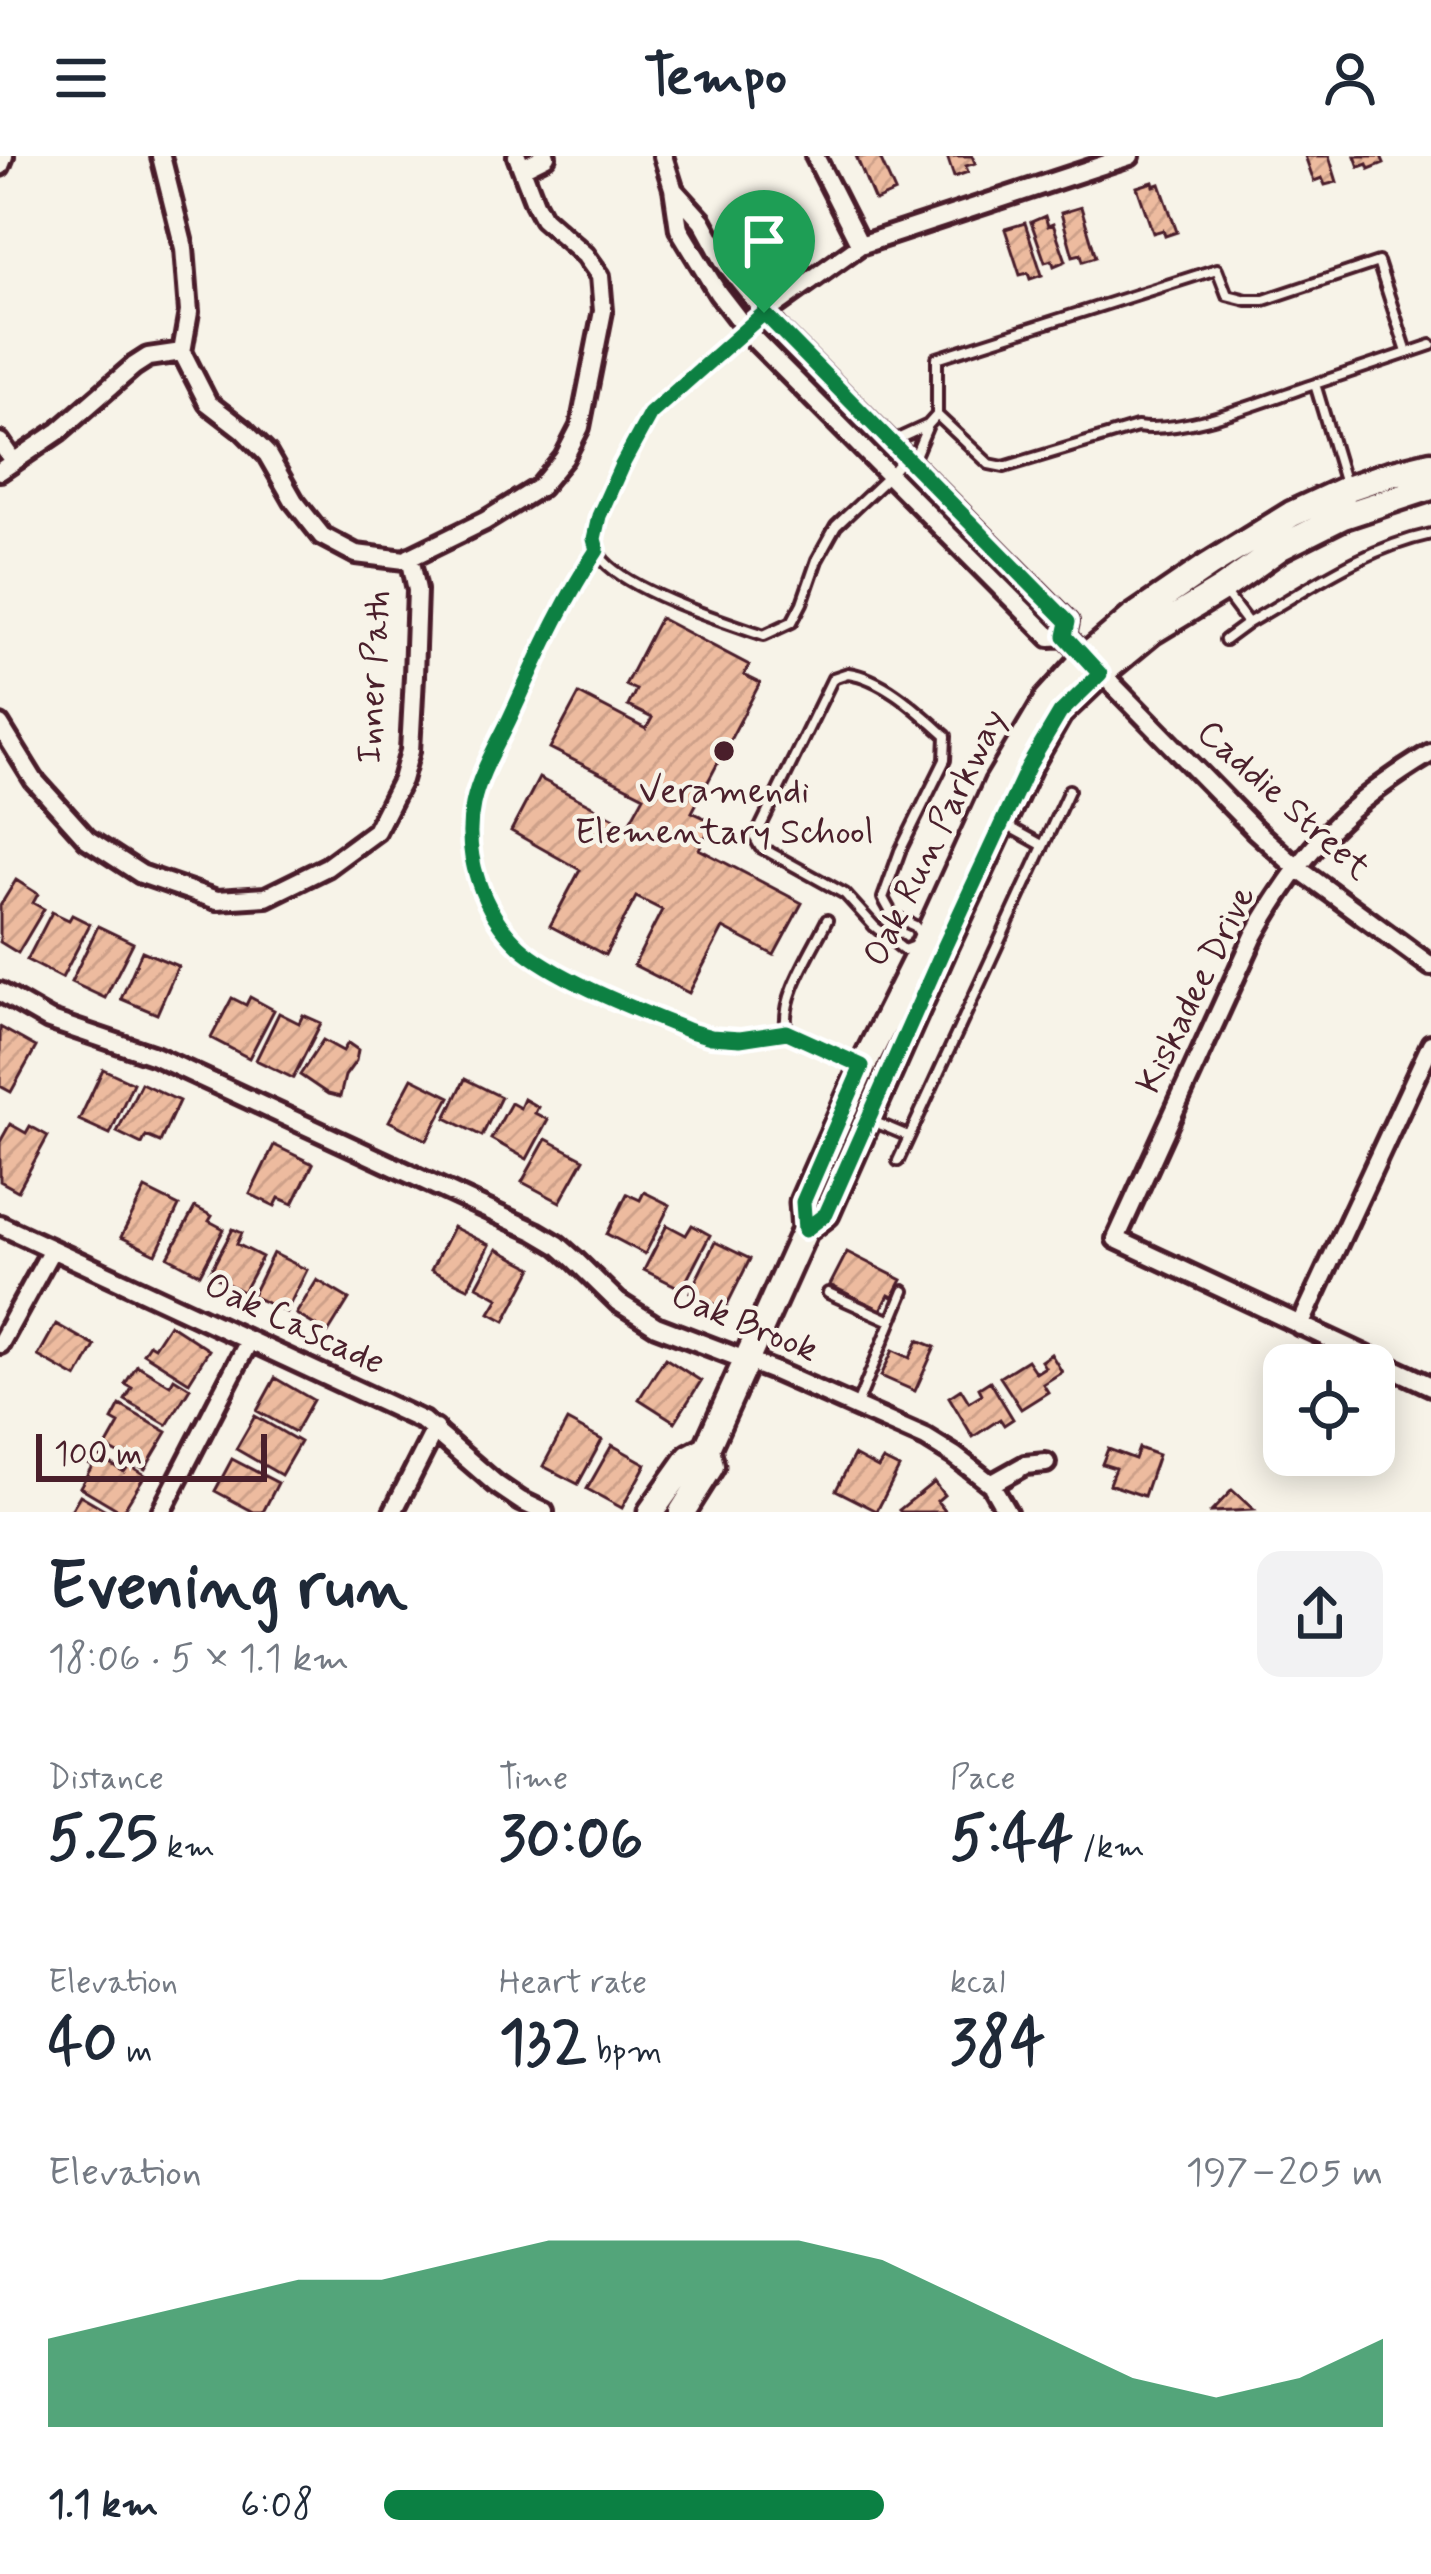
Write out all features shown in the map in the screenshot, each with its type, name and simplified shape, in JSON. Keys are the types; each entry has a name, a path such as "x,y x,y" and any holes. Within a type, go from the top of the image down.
{"street":[{"path":"0,166 4,156"},
{"path":"161,156 184,248 188,312 182,352 208,403 267,454 293,501 322,536 356,554 405,560 485,521 540,487 564,458 580,427 603,311 601,276 543,218 535,203 520,162 546,156"},
{"path":"663,156 679,229 745,328 1049,637 1065,636 1068,622 764,313 725,263 702,221 673,188"},
{"path":"815,156 860,245"},
{"path":"745,328 860,245 1130,156"},
{"path":"0,442 7,466 105,394 134,366 148,357 182,352"},
{"name":"Oak Run Parkway","path":"651,1512 690,1457 706,1448 805,1230 826,1214 868,1119 997,784 1047,700 1390,474 1431,464"},
{"name":"Oak Run Parkway","path":"805,1230 803,1202 862,1066 1003,823 1060,713 1132,618 1292,514 1431,487"},
{"name":"Inner Path","path":"0,725 34,780 87,839 141,874 217,900 266,897 327,867 376,830 402,780 410,751 414,676 416,590 410,557"},
{"name":"Caddie Street","path":"1065,636 1296,867 1431,966"},
{"name":"Kiskadee Drive","path":"1300,1326 1116,1239 1254,936 1296,867 1347,810 1431,753"},
{"name":"Oak Brook","path":"0,992 50,1020 154,1057 458,1188 558,1245 618,1301 656,1326 926,1438 991,1484 1006,1512"},
{"path":"1431,1043 1300,1326 1431,1386"},
{"name":"Oak Cascade","path":"0,1225 406,1413 435,1429 518,1507 544,1512"},
{"path":"0,1344 52,1249"},
{"path":"160,1512 249,1340"},
{"path":"393,1512 435,1429"},
{"name":"Oak Run Parkway","path":"682,1512 711,1466 706,1448"},
{"path":"991,1484 1025,1465 1046,1463"}],"lane":[{"path":"745,328 650,414 599,516 594,539 601,560 626,578 700,613 764,635 792,622 836,526 908,461 937,415 937,358 1217,269 1227,295 1264,300 1378,262 1407,352"},
{"path":"937,415 988,464 1004,467 1137,427 1157,430 1194,422 1431,345"},
{"path":"1315,384 1350,501"},
{"path":"890,442 928,425"},
{"path":"1225,640 1368,554 1431,534"},
{"path":"597,550 529,676 472,805 473,865 484,899 500,926 545,965 669,1023 711,1037 740,1039 787,1032 862,1066"},
{"path":"1222,589 1247,623"},
{"path":"865,675 946,736 946,760 900,851 883,898 893,916 915,926 934,946 904,950 844,894 760,848 754,838 833,678 865,675"},
{"path":"898,1161 1069,790"},
{"path":"1003,823 1042,845"},
{"path":"787,1032 788,1000 827,920"},
{"path":"868,1119 908,1136"},
{"path":"856,1406 904,1291"},
{"path":"828,1293 891,1321"}],"building":[{"path":"856,156 879,156 895,192 875,201"},
{"path":"947,156 972,156 975,163 966,166 968,172 954,177"},
{"path":"1305,156 1329,156 1337,182 1314,181"},
{"path":"1355,156 1381,156 1384,163 1359,167"},
{"path":"1160,184 1177,232 1153,233 1137,187"},
{"path":"1081,207 1096,257 1083,261 1081,254 1073,256 1061,213"},
{"path":"1045,216 1048,226 1053,224 1066,261 1054,266 1052,260 1045,262 1031,222"},
{"path":"1025,223 1042,275 1030,279 1028,273 1020,275 1005,229"},
{"path":"660,618 749,665 744,675 760,683 692,812 713,822 699,849 802,903 774,955 723,928 689,993 634,965 662,910 636,897 605,955 550,926 580,870 511,831 539,778 628,825 644,796 550,748 579,694 646,729 652,718 628,706 636,690 625,685"},
{"path":"16,880 38,894 33,903 44,909 18,953 0,942 0,906"},
{"path":"52,912 90,924 62,978 27,960"},
{"path":"98,926 133,943 105,998 71,982"},
{"path":"142,951 178,966 157,1014 121,999"},
{"path":"250,997 274,1010 249,1058 211,1038 232,998 246,1005"},
{"path":"279,1013 299,1023 303,1015 321,1023 293,1078 256,1060"},
{"path":"0,1027 36,1047 11,1092 0,1086"},
{"path":"323,1040 343,1051 348,1043 358,1050 340,1097 300,1075"},
{"path":"103,1069 133,1083 110,1134 79,1120"},
{"path":"412,1078 450,1097 427,1140 389,1121"},
{"path":"465,1079 501,1097 482,1136 446,1118"},
{"path":"141,1083 179,1101 160,1142 146,1136 142,1144 117,1132"},
{"path":"524,1099 548,1120 527,1159 491,1139 511,1103 520,1108"},
{"path":"10,1124 26,1133 30,1126 48,1136 18,1191 0,1181 0,1142"},
{"path":"546,1139 584,1159 560,1202 522,1182"},
{"path":"274,1145 313,1164 293,1204 279,1198 275,1206 250,1194"},
{"path":"145,1189 179,1206 156,1254 121,1237"},
{"path":"644,1192 670,1205 645,1254 607,1234 627,1194 640,1200"},
{"path":"195,1207 224,1229 200,1274 168,1257"},
{"path":"667,1225 686,1235 692,1225 710,1235 682,1289 644,1270"},
{"path":"453,1227 489,1245 468,1288 431,1270"},
{"path":"233,1229 242,1233 237,1244 262,1257 243,1292 209,1274"},
{"path":"715,1242 750,1259 725,1309 690,1292"},
{"path":"497,1249 533,1268 505,1321 490,1313 499,1298 477,1286"},
{"path":"847,1252 902,1280 881,1310 830,1285"},
{"path":"273,1253 307,1270 286,1312 252,1296"},
{"path":"317,1280 349,1299 328,1333 296,1314"},
{"path":"56,1324 95,1346 77,1378 38,1356"},
{"path":"169,1324 209,1350 189,1382 143,1353 149,1344 154,1347"},
{"path":"918,1340 935,1347 915,1391 881,1376 893,1350 910,1358"},
{"path":"1051,1354 1062,1372 1043,1384 1048,1392 1021,1409 1000,1377 1027,1360 1036,1373"},
{"path":"665,1358 701,1381 675,1422 639,1399"},
{"path":"137,1365 170,1385 174,1378 190,1388 167,1425 125,1400 132,1388 125,1384"},
{"path":"275,1378 313,1400 295,1432 257,1411"},
{"path":"990,1381 1013,1419 1004,1425 1000,1419 973,1437 949,1397 961,1389 969,1402"},
{"path":"120,1405 167,1432 145,1469 106,1447 119,1424 112,1420"},
{"path":"255,1416 300,1442 281,1475 236,1449"},
{"path":"567,1421 602,1440 578,1484 543,1466"},
{"path":"612,1445 646,1464 622,1508 587,1489"},
{"path":"1139,1448 1158,1455 1144,1496 1109,1484 1115,1468 1102,1464 1108,1449 1135,1459"},
{"path":"92,1452 124,1472 129,1465 145,1475 122,1512 80,1487 92,1466 86,1462"},
{"path":"854,1455 878,1468 883,1460 899,1468 877,1511 836,1490"},
{"path":"232,1459 278,1483 263,1512 254,1512 215,1491"},
{"path":"934,1482 944,1495 937,1501 946,1512 899,1510"},
{"path":"1232,1490 1254,1510 1211,1512"},
{"path":"80,1495 109,1512 70,1512"}],"place":[{"name":"Veramendi Elementary School","path":"724,751"}],"route":[{"path":"764,313 1068,622 1065,636 1100,674 1060,713 1028,767 826,1214 805,1230 803,1202 862,1066 787,1032 740,1039 690,1031 545,965 500,926 484,899 473,865 470,832 472,805 483,774 563,608 597,550 594,539 599,516 650,414 764,313"}]}
